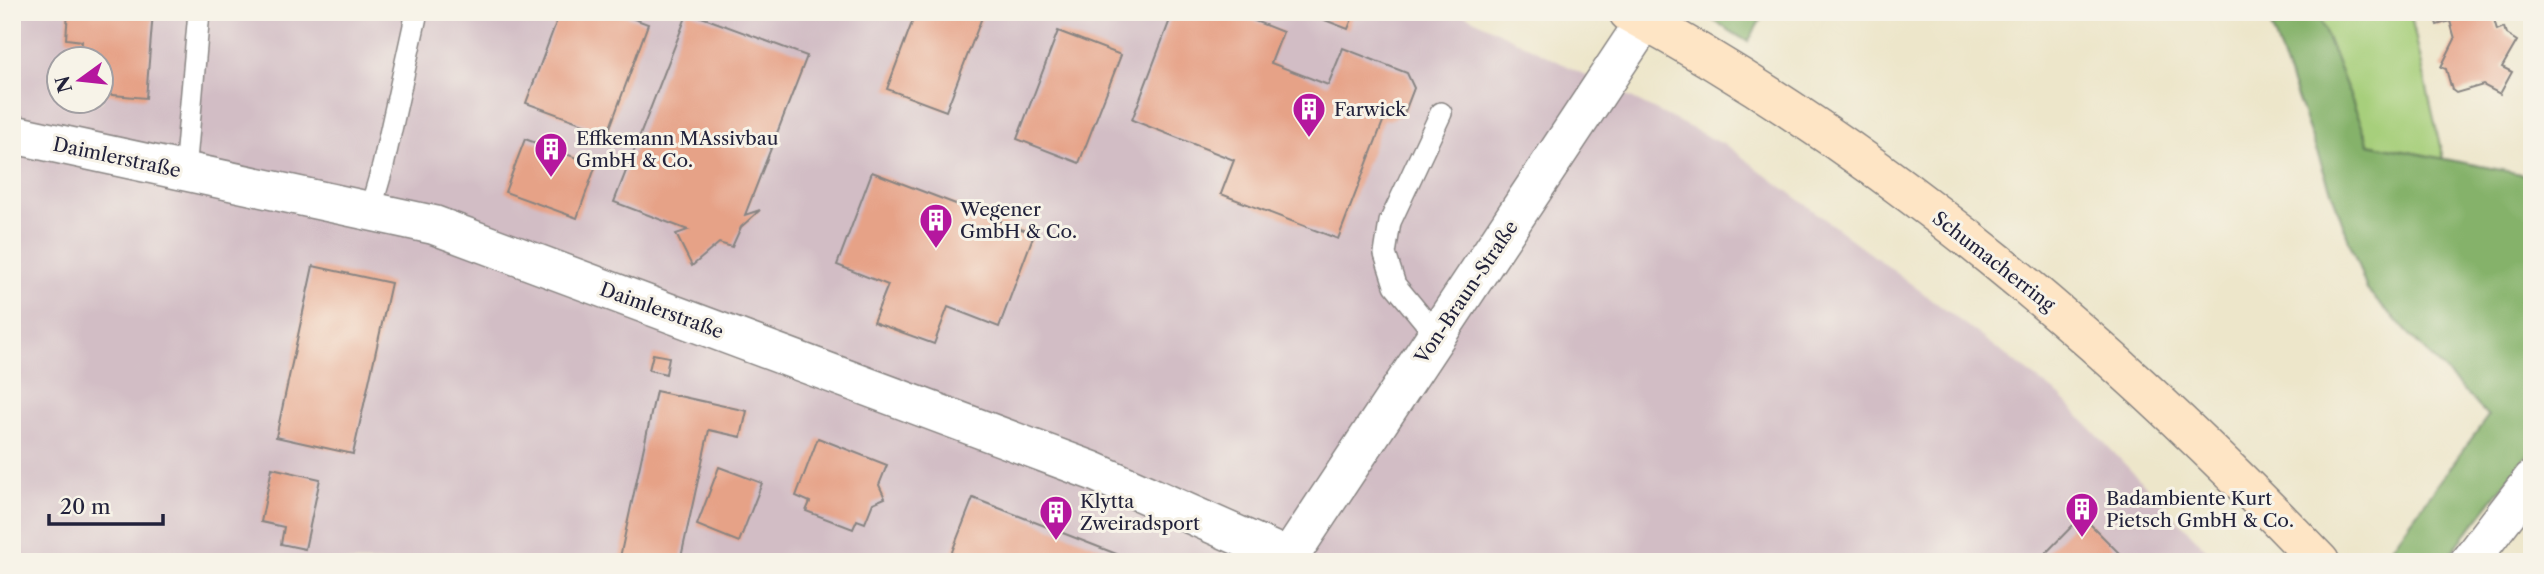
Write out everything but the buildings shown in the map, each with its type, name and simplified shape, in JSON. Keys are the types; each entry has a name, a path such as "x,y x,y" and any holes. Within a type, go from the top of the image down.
{"main road":[{"name":"Schumacherring","path":"1641,15 1838,140 2046,301 2233,471 2320,562"}],"street":[{"name":"Von-Braun-Straße","path":"1288,560 1437,336 1641,15"},
{"name":"Daimlerstraße","path":"12,134 434,225 1080,466 1288,560"},
{"path":"2469,562 2532,480"}],"lane":[{"path":"184,172 199,12"},
{"path":"370,211 383,166 417,12"},
{"path":"1437,336 1395,285 1385,254 1390,222 1441,113"}],"shaded area":[{"path":"12,12 1459,12 1729,147 2060,396 2218,562 12,562"}],"green space":[{"path":"1700,12 1765,12 1748,42"},
{"path":"2266,12 2317,12 2369,144 2532,176 2532,449 2444,562 2381,562 2488,416 2367,290"},
{"path":"2317,12 2410,12 2443,159 2369,144"}],"place":[{"name":"Farwick","path":"1309,139"},
{"name":"Effkemann MAssivbau GmbH & Co.","path":"551,179"},
{"name":"Wegener GmbH & Co.","path":"936,250"},
{"name":"Badambiente Kurt Pietsch GmbH & Co.","path":"2082,539"},
{"name":"Klytta Zweiradsport","path":"1056,542"}]}
